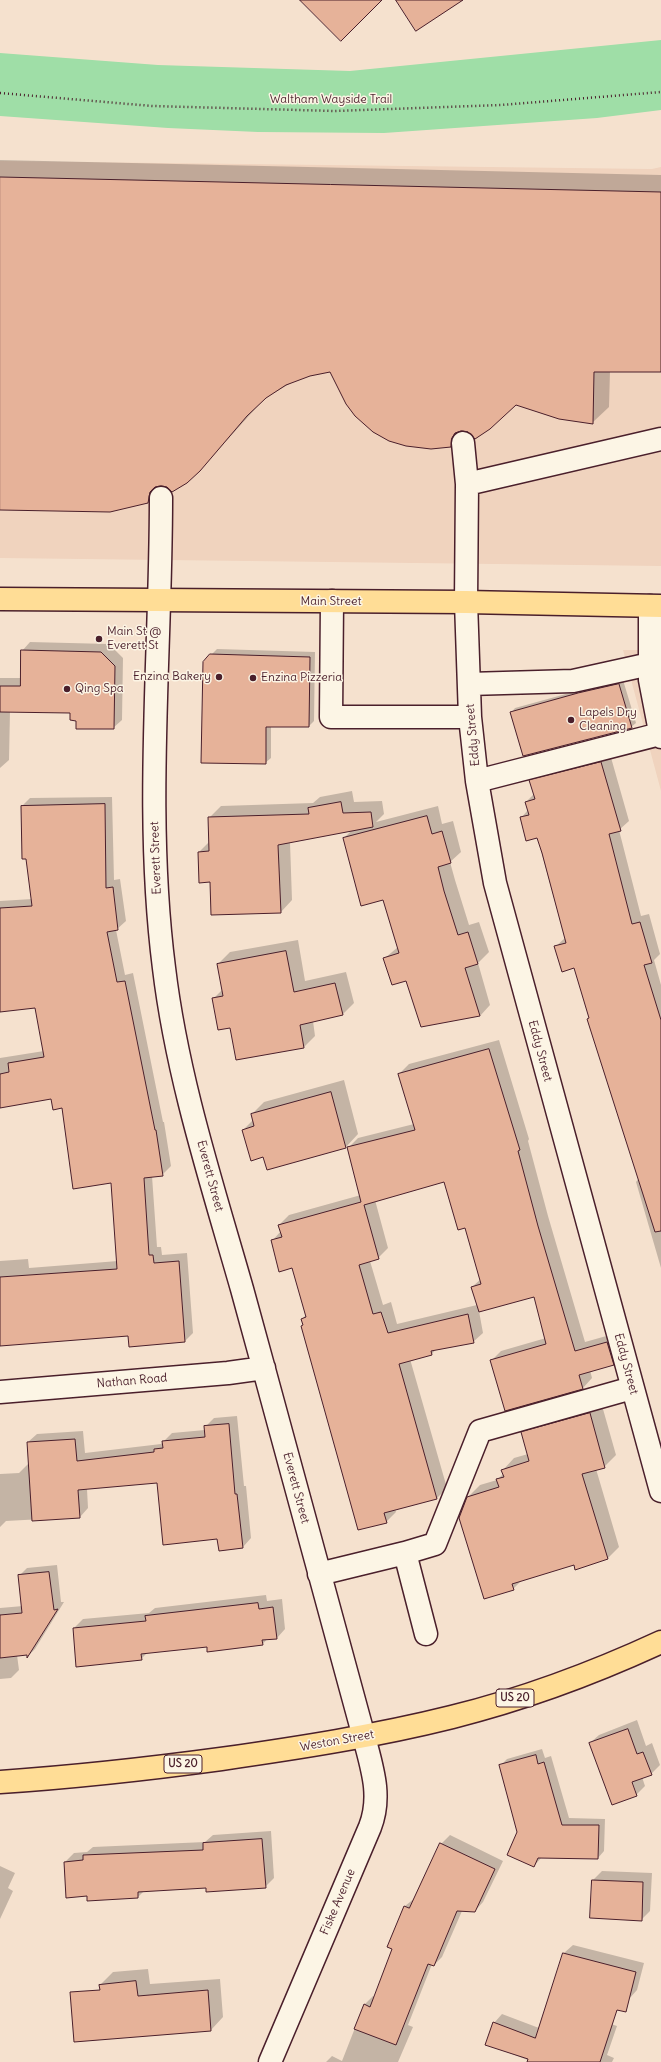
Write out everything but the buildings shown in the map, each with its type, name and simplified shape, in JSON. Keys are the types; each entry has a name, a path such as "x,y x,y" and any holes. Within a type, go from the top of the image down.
{"main road":[{"name":"Main Street","path":"0,599 466,602 655,606"},
{"name":"Weston Street","path":"0,1782 183,1764 288,1749 364,1736 454,1717 523,1696 616,1662 661,1642"}],"street":[{"path":"467,484 661,440"},
{"name":"Eddy Street","path":"463,443 467,484 466,602 470,717 477,781 495,883 661,1491"},
{"name":"Everett Street","path":"161,498 160,600 154,811 157,899 164,969 174,1032 189,1096 364,1736"},
{"path":"332,601 331,717 470,717"},
{"path":"477,781 661,736 653,697 650,664 655,606"},
{"path":"469,684 573,681 650,664"},
{"name":"Nathan Road","path":"0,1392 228,1373 264,1368"},
{"path":"319,1574 405,1553 435,1544 480,1431 632,1388"},
{"path":"405,1553 426,1634"},
{"name":"Fiske Avenue","path":"270,2062 374,1815 376,1804 376,1781 364,1736"}],"path":[{"name":"Waltham Wayside Trail","path":"0,93 152,106 335,111 501,105 661,92"}],"shaded area":[{"path":"0,161 652,169 661,167 661,566 0,558"},
{"path":"623,650 661,650 661,791 650,750"}],"green space":[{"path":"661,40 661,110 597,118 384,133 258,132 168,128 0,116 0,53 158,65 350,71"}],"place":[{"name":"Main St @ Everett St","path":"99,639"},
{"name":"Enzina Bakery","path":"219,677"},
{"name":"Enzina Pizzeria","path":"253,678"},
{"name":"Qing Spa","path":"67,689"},
{"name":"Lapels Dry Cleaning","path":"571,720"}]}
